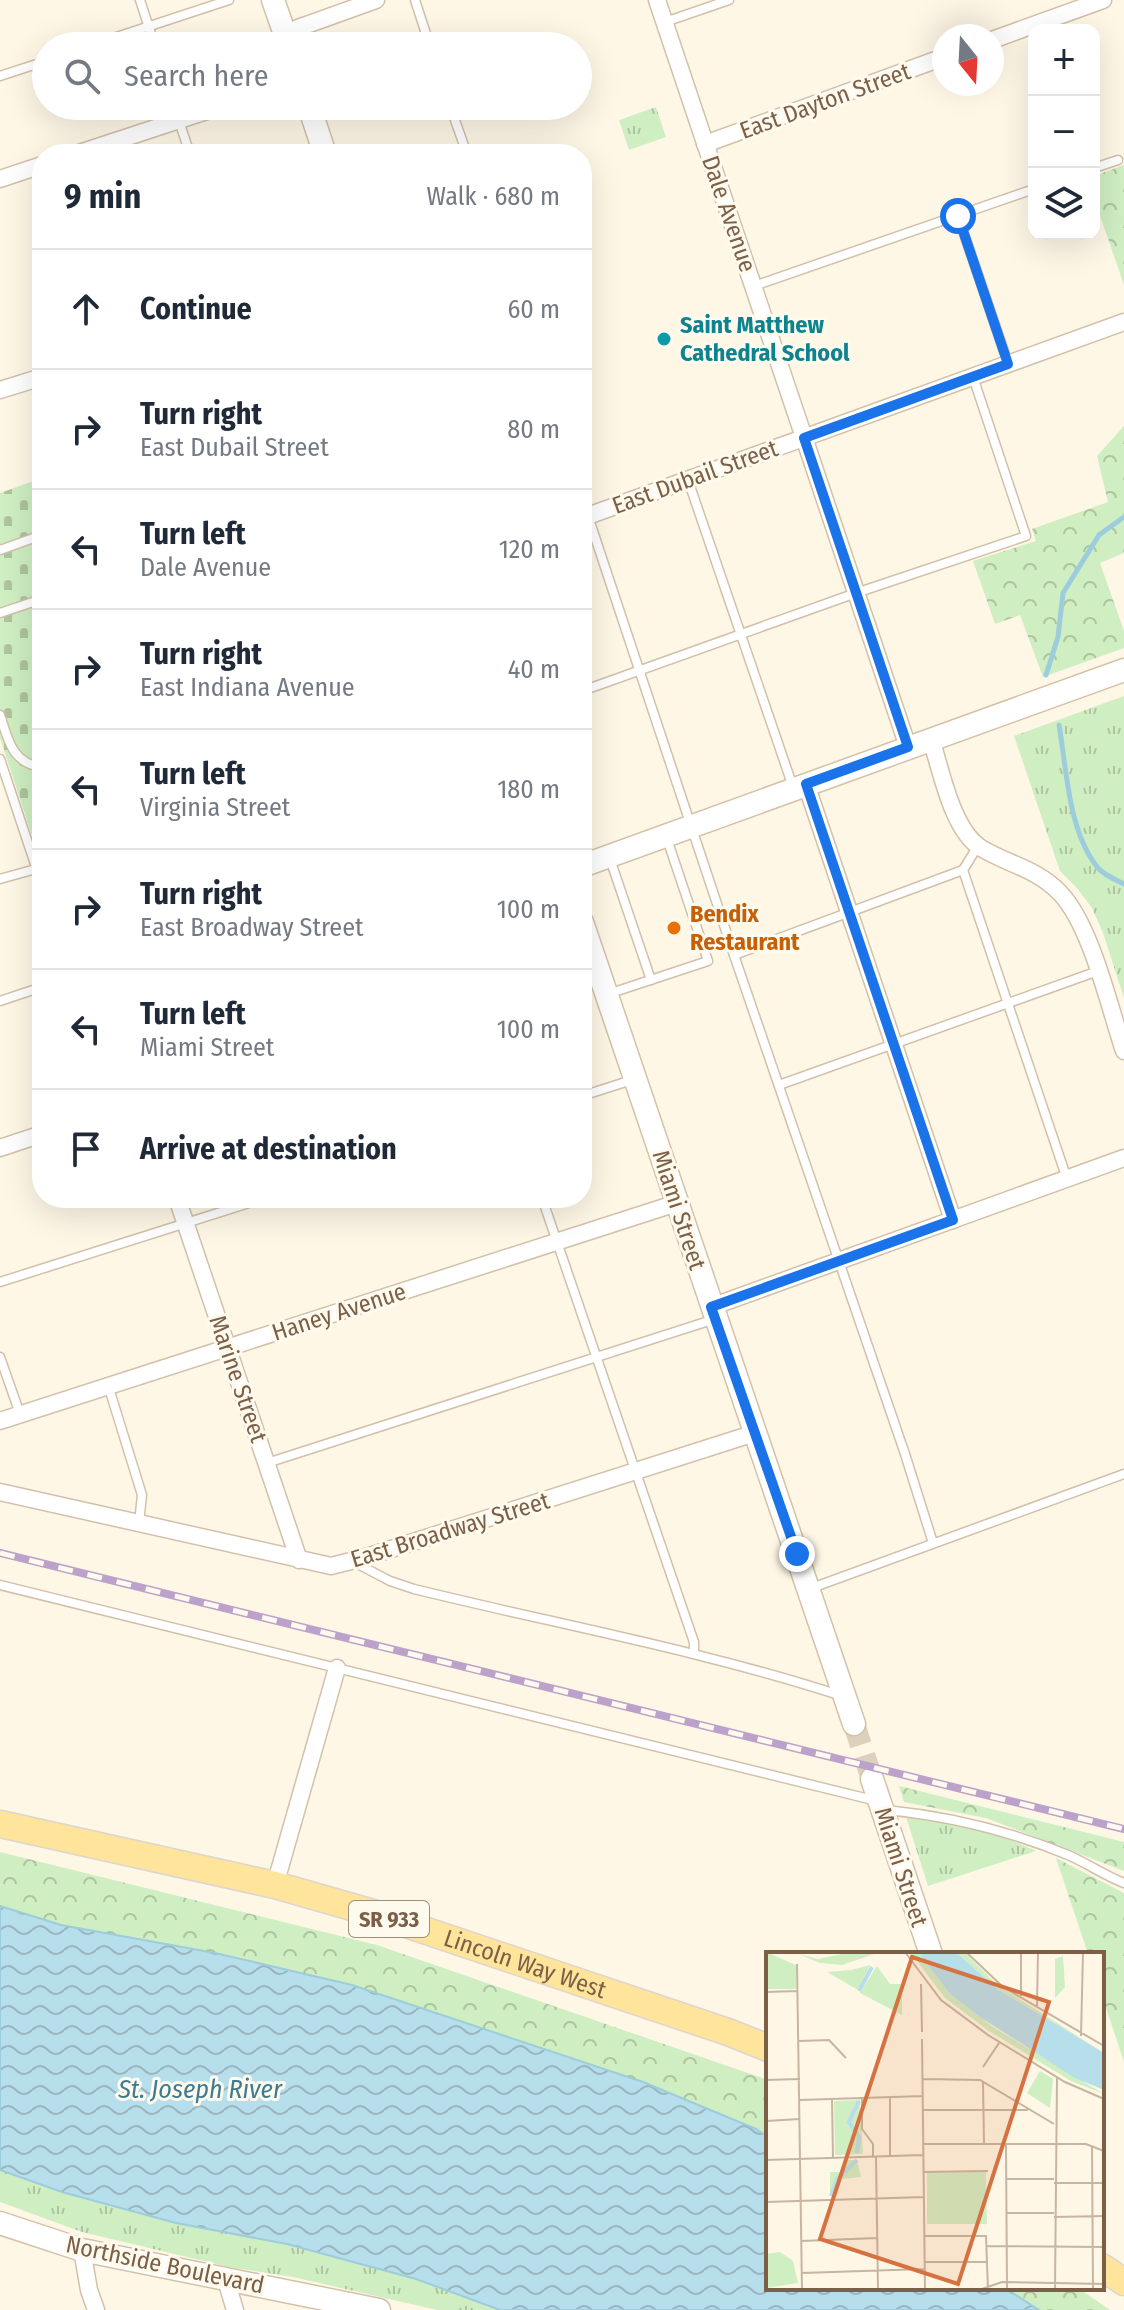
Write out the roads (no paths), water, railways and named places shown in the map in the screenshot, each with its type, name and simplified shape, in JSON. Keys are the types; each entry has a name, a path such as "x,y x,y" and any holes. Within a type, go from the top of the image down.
{"main road":[{"name":"Lincoln Way West","path":"0,1824 275,1885 373,1913 718,2028 766,2047"},
{"path":"1104,2268 1124,2282"}],"street":[{"path":"273,0 283,32"},
{"path":"304,32 376,0"},
{"name":"Dale Avenue","path":"657,0 908,747"},
{"path":"1004,36 1103,0"},
{"name":"East Dayton Street","path":"705,144 932,61"},
{"path":"100,144 159,120"},
{"path":"314,120 322,144"},
{"path":"0,179 32,168"},
{"name":"East Dubail Street","path":"592,514 1124,322"},
{"path":"0,390 32,380"},
{"path":"592,862 1124,670"},
{"path":"931,739 965,834 978,846 1018,864 1060,892 1079,919 1124,1051"},
{"path":"799,786 850,913 953,1220"},
{"name":"Miami Street","path":"592,967 607,995 854,1724"},
{"path":"0,1148 32,1137"},
{"path":"713,1313 840,1261 1124,1158"},
{"name":"Haney Avenue","path":"0,1421 677,1203"},
{"name":"Marine Street","path":"180,1208 299,1560"},
{"name":"East Broadway Street","path":"0,1492 331,1566 755,1433"},
{"path":"275,1885 337,1668"},
{"name":"Miami Street","path":"872,1779 930,1952"},
{"name":"Northside Boulevard","path":"0,2223 82,2250 379,2310"},
{"path":"82,2250 96,2310"},
{"path":"226,2280 235,2310"}],"lane":[{"path":"140,0 151,32"},
{"path":"131,32 229,0"},
{"path":"415,0 425,32"},
{"path":"664,23 729,0"},
{"path":"0,76 32,66"},
{"path":"178,120 187,144"},
{"path":"455,120 463,144"},
{"path":"1100,166 1118,160"},
{"path":"753,287 1028,191"},
{"path":"958,216 1008,364"},
{"path":"592,687 1026,536 973,377"},
{"path":"688,480 740,636 799,786"},
{"path":"592,536 640,670 933,1543"},
{"path":"0,550 32,539"},
{"path":"0,613 32,602"},
{"path":"0,715 13,752 32,766"},
{"path":"0,759 32,857"},
{"path":"607,995 708,961 666,834"},
{"path":"734,955 963,870 978,846"},
{"path":"609,856 651,980"},
{"path":"0,879 32,870"},
{"path":"963,870 1067,1179"},
{"path":"779,1085 1098,971"},
{"path":"0,1001 32,990"},
{"path":"592,1093 635,1079"},
{"path":"0,1282 235,1208"},
{"path":"545,1208 694,1642 694,1653"},
{"path":"267,1463 597,1357 713,1313"},
{"path":"0,1357 20,1414"},
{"path":"108,1385 142,1495 139,1523"},
{"path":"809,1589 1124,1474"},
{"path":"352,1561 390,1581 414,1589 694,1653 844,1696"},
{"path":"0,1585 881,1806 1004,1832 1070,1855 1124,1883"}],"water":[{"name":"St. Joseph River","path":"0,1906 61,1925 215,1953 352,1985 643,2082 756,2129 766,2136 766,2290 1008,2290 1039,2310 500,2310 416,2279 287,2244 176,2223 62,2192 0,2170"}],"waterway":[{"path":"1046,675 1058,637 1063,593 1099,535 1124,517"},
{"path":"1059,725 1070,800 1080,837 1098,868 1124,884"}],"tunnel":[{"path":"854,1724 872,1779"}],"railway":[{"path":"0,1553 1124,1829"}],"place":[{"name":"Saint Matthew Cathedral School","path":"664,339"},
{"name":"Bendix Restaurant","path":"674,928"}]}
